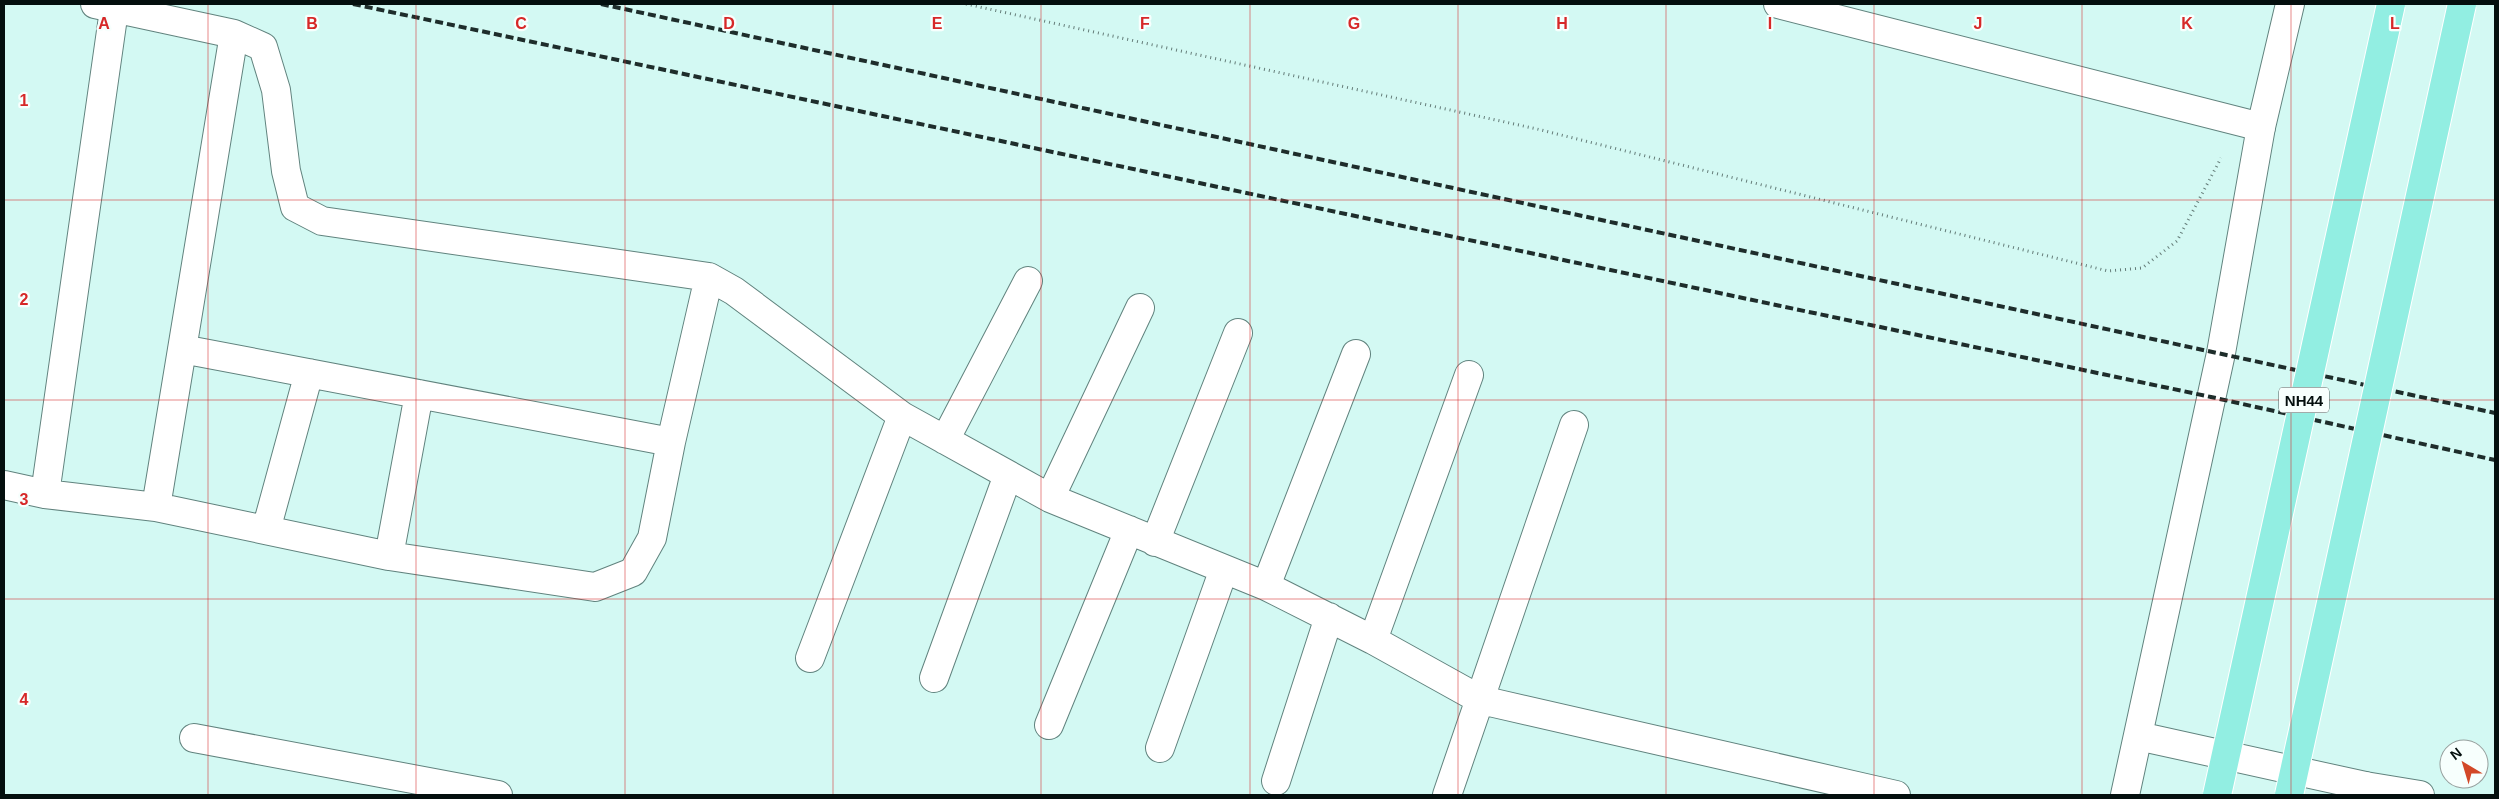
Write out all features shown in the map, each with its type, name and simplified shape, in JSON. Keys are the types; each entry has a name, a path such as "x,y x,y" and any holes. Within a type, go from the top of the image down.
{"highway":[{"name":"NH44","path":"2217,795 2390,4"},
{"path":"2288,795 2462,4"}],"street":[{"path":"1778,4 2250,125"},
{"path":"2125,795 2221,353 2250,125 2290,4"},
{"path":"45,494 105,7 234,34 263,47 276,90 286,170 295,207 322,220 709,277 734,291 902,416 1008,475 1050,498 1266,586 1373,640 1481,700 1896,795"},
{"path":"156,507 234,34"},
{"path":"4,485 45,494 156,507 389,556 595,587 633,572 652,538 671,442 709,277"},
{"path":"945,440 1028,282"},
{"path":"1050,498 1140,308"},
{"path":"1155,542 1238,334"},
{"path":"182,350 671,442"},
{"path":"1266,586 1356,354"},
{"path":"266,530 309,374"},
{"path":"1373,640 1469,376"},
{"path":"389,556 419,394"},
{"path":"810,658 902,416"},
{"path":"1447,795 1574,425"},
{"path":"934,678 1008,475"},
{"path":"1048,725 1129,530"},
{"path":"1160,748 1224,569"},
{"path":"1276,781 1329,618"},
{"path":"2138,736 2364,790 2420,795"},
{"path":"194,738 498,795"}],"path":[{"path":"966,4 1538,129 2108,271 2142,268 2177,241 2250,125"}],"railway":[{"path":"353,4 2211,397 2495,460"},
{"path":"601,4 2495,413"}]}
